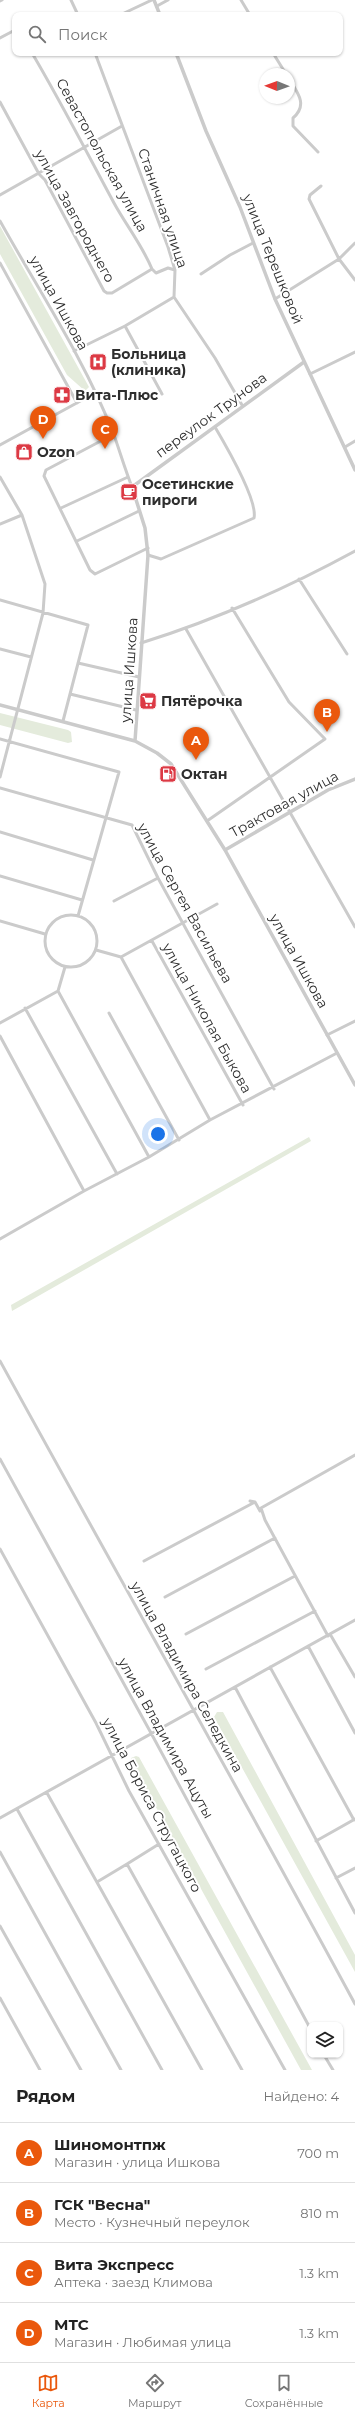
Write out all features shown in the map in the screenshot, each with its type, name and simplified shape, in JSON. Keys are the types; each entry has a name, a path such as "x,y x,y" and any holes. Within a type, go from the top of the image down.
{"street":[{"path":"71,0 77,12"},
{"path":"127,12 153,0 159,12"},
{"path":"157,6 168,0"},
{"path":"241,0 248,12"},
{"path":"0,38 12,32"},
{"name":"Севастопольская улица","path":"34,56 123,219 144,250 152,269"},
{"name":"Станичная улица","path":"96,56 175,270 174,297"},
{"name":"улица Терешковой","path":"177,56 206,131 235,193 275,299 355,470"},
{"path":"275,56 282,68"},
{"path":"295,90 302,103 301,108 293,118 293,126 318,152"},
{"name":"улица Завгороднего","path":"0,102 39,174 45,180 104,291 112,293 152,269 156,273 168,268 175,270"},
{"path":"0,195 122,126"},
{"path":"321,186 310,195 309,199 338,259 355,280"},
{"name":"улица Ишкова","path":"0,221 74,351 95,393 114,434 145,528 148,555 135,741 157,753 171,764 224,850 355,1085"},
{"path":"201,274 230,255 253,243"},
{"path":"275,299 338,259 355,243"},
{"path":"0,263 77,403"},
{"path":"74,351 124,326 174,297 215,358 242,405"},
{"path":"124,326 162,394"},
{"path":"310,374 355,352"},
{"name":"переулок Трунова","path":"132,487 242,405 304,362"},
{"path":"0,445 95,393"},
{"path":"148,555 161,559 254,518 249,493 214,427"},
{"path":"114,434 46,470 44,476 61,508 90,570 95,574 148,548"},
{"path":"345,447 355,441"},
{"path":"0,477 22,515 45,584 43,613 16,709 0,776"},
{"path":"61,508 128,477"},
{"path":"77,541 139,511"},
{"path":"0,524 22,515"},
{"path":"141,643 186,628 299,580 355,551"},
{"path":"299,580 347,654"},
{"path":"0,600 88,625 63,721"},
{"name":"Трактовая улица","path":"207,821 324,739 289,702 232,608"},
{"path":"186,628 269,777 355,926"},
{"path":"0,649 31,657"},
{"path":"78,663 139,677"},
{"path":"70,694 136,710"},
{"path":"0,705 135,741"},
{"path":"0,739 119,772 78,916"},
{"name":"Трактовая улица","path":"224,850 328,790 355,779"},
{"name":"улица Сергея Васильева","path":"0,788 132,824 158,878 274,1089"},
{"path":"0,832 94,860"},
{"path":"0,876 82,900"},
{"path":"114,901 158,878"},
{"path":"96,950 120,957 152,941 217,904"},
{"path":"78,916 88,923 94,930 96,950 85,962 77,967 65,968 56,963 50,956 46,948 45,934 53,921 60,917 78,916"},
{"path":"0,921 45,934"},
{"name":"улица Николая Быкова","path":"152,941 242,1105"},
{"path":"120,957 210,1120"},
{"path":"0,1023 58,990 65,968"},
{"path":"58,990 149,1157"},
{"path":"25,1008 117,1174"},
{"path":"109,1013 179,1140"},
{"path":"327,1035 355,1021"},
{"path":"0,1036 84,1190"},
{"path":"0,1239 84,1190 117,1174 179,1140 210,1120 274,1089 337,1053"},
{"name":"улица Владимира Селедкина","path":"0,1361 192,1711 258,1824 355,2004"},
{"path":"260,1511 263,1505 355,1455"},
{"name":"улица Владимира Ацуты","path":"0,1460 151,1733 307,2022"},
{"path":"250,1501 255,1502 295,1576 355,1677"},
{"path":"144,1561 255,1502"},
{"path":"165,1597 275,1538"},
{"name":"улица Бориса Стругацкого","path":"0,1549 159,1844 285,2070"},
{"path":"186,1634 295,1576"},
{"path":"206,1669 315,1611"},
{"path":"0,1818 355,1620"},
{"path":"308,1646 355,1733"},
{"path":"270,1667 354,1820 316,1840"},
{"path":"235,1687 355,1913"},
{"path":"47,1793 202,2070"},
{"path":"16,1809 162,2070"},
{"path":"97,1882 159,1844"},
{"path":"0,1852 121,2070"},
{"path":"126,1864 242,2070"},
{"path":"336,1878 355,1868"},
{"path":"0,1926 81,2070"},
{"path":"0,1998 40,2070"},
{"path":"326,2058 332,2070"}],"green space":[{"path":"0,226 89,387 85,391 67,375 0,254"},
{"path":"0,713 68,730 71,732 72,742 68,743 0,725"},
{"path":"309,1137 311,1141 12,1311 11,1305"},
{"path":"217,1712 223,1712 355,1955 355,1972 214,1717"},
{"path":"136,1756 139,1757 312,2070 301,2070 131,1762 131,1758"}],"place":[{"name":"Больница (клиника)","path":"98,362"},
{"name":"Вита-Плюс","path":"62,395"},
{"name":"МТС","path":"43,439"},
{"name":"Вита Экспресс","path":"105,449"},
{"name":"Ozon","path":"24,452"},
{"name":"Осетинские пироги","path":"129,492"},
{"name":"Пятёрочка","path":"148,701"},
{"name":"ГСК \"Весна\"","path":"327,732"},
{"name":"Шиномонтпж","path":"196,760"},
{"name":"Октан","path":"168,774"}]}
